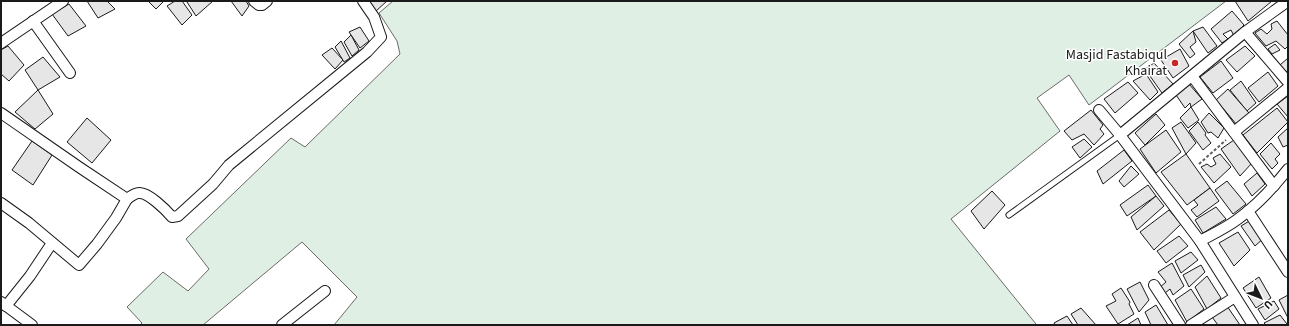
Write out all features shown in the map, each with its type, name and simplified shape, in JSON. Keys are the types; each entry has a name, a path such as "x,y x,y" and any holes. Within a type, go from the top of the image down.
{"street":[{"path":"1,43 63,1"},
{"path":"254,1 259,5 262,5 267,1"},
{"path":"1,203 29,223 77,265 80,265 116,218 127,199 138,193 144,193 172,217 178,216 213,184 229,165 367,52 381,37 374,17 363,1"},
{"path":"1120,135 1245,32 1288,1"},
{"path":"33,21 70,73"},
{"path":"1245,32 1288,82"},
{"path":"1192,76 1274,186"},
{"path":"1234,132 1288,88"},
{"path":"1099,110 1120,135 1200,241 1253,325"},
{"path":"1,113 127,199"},
{"path":"1200,241 1229,225 1248,212 1274,186 1288,169"},
{"path":"1248,212 1288,272"},
{"path":"32,325 4,304 30,276 52,243"},
{"path":"1154,284 1180,325"},
{"path":"282,325 325,291"},
{"path":"1192,325 1235,297"}],"lane":[{"path":"1009,215 1120,135"}],"path":[{"path":"1199,164 1234,132"}],"green space":[{"path":"393,1 1226,1 1089,105 1069,75 1037,98 1060,131 951,219 1036,324 1034,325 334,325 357,297 302,242 203,325 140,325 142,323 127,307 163,272 188,291 209,269 186,239 291,138 305,147 400,54 397,41 379,13"}],"building":[{"path":"87,1 107,1 115,9 98,18"},
{"path":"148,1 164,1 156,9"},
{"path":"175,1 182,1 192,15 182,25 167,6"},
{"path":"213,1 196,16 187,2"},
{"path":"231,1 246,1 249,6 242,16"},
{"path":"369,1 387,1 376,11"},
{"path":"1235,1 1272,1 1248,21"},
{"path":"69,4 86,26 68,36 52,14"},
{"path":"1232,11 1244,25 1234,36 1231,30 1223,34 1228,39 1222,43 1211,29"},
{"path":"1277,21 1288,35 1288,46 1285,49 1276,41 1266,46 1255,33 1261,29 1267,34 1272,29 1271,24"},
{"path":"360,27 369,41 360,48 349,32"},
{"path":"1203,27 1217,46 1208,53 1193,31"},
{"path":"1193,31 1196,42 1190,47 1195,54 1190,58 1179,44"},
{"path":"351,35 359,50 352,56 344,42"},
{"path":"341,41 350,58 344,62 335,47"},
{"path":"1275,44 1280,50 1272,54 1268,49"},
{"path":"8,46 24,65 9,81 1,74 1,50"},
{"path":"1245,46 1255,56 1237,72 1226,60"},
{"path":"332,48 343,60 335,69 322,55"},
{"name":"Masjid Fastabiqul Khairat","path":"1180,49 1189,66 1173,78 1161,60"},
{"path":"43,57 60,77 38,90 25,70"},
{"path":"1288,58 1288,73 1280,65"},
{"path":"1221,61 1233,78 1213,93 1200,77"},
{"path":"1154,63 1173,84 1162,93 1145,69"},
{"path":"1268,72 1278,86 1259,102 1248,88"},
{"path":"1146,74 1158,92 1150,100 1133,81"},
{"path":"1241,81 1256,103 1247,111 1230,90"},
{"path":"1128,82 1138,93 1115,113 1104,99"},
{"path":"1189,84 1202,99 1191,107 1190,103 1185,108 1176,95"},
{"path":"1228,89 1249,113 1237,125 1216,100"},
{"path":"38,90 53,114 35,129 15,112"},
{"path":"1288,96 1288,117 1277,104"},
{"path":"1191,107 1199,120 1188,128 1180,118"},
{"path":"1277,108 1288,122 1257,153 1243,135"},
{"path":"1091,110 1103,125 1100,129 1104,134 1094,145 1084,134 1072,140 1064,131"},
{"path":"1209,113 1224,128 1218,138 1211,132 1208,133 1201,122"},
{"path":"1156,114 1165,125 1145,145 1135,133"},
{"path":"87,118 111,140 92,163 67,142"},
{"path":"1181,122 1196,143 1186,154 1172,128"},
{"path":"1198,122 1211,143 1203,150 1189,131"},
{"path":"1288,128 1288,145 1283,147 1278,137"},
{"path":"1166,130 1181,152 1156,173 1140,149"},
{"path":"1084,139 1092,147 1080,158 1072,147"},
{"path":"1234,140 1252,163 1240,176 1221,149"},
{"path":"32,141 52,155 33,185 12,170"},
{"path":"1271,143 1280,154 1275,159 1278,163 1272,169 1260,154"},
{"path":"1124,150 1132,161 1103,184 1097,171"},
{"path":"1186,154 1210,188 1187,205 1161,172"},
{"path":"1220,154 1231,167 1214,183 1201,167 1207,164 1211,167 1216,164 1213,158"},
{"path":"1131,166 1139,174 1124,187 1119,181"},
{"path":"1257,173 1265,184 1252,196 1244,184"},
{"path":"1227,181 1246,204 1233,214 1215,190"},
{"path":"1148,185 1156,196 1127,216 1120,205"},
{"path":"1210,188 1219,201 1197,217 1191,210 1198,205 1194,200"},
{"path":"992,191 1005,205 984,229 971,211"},
{"path":"1156,196 1164,206 1137,230 1131,217"},
{"path":"1216,207 1226,219 1203,233 1195,220"},
{"path":"1169,210 1181,224 1154,250 1140,232"},
{"path":"1251,220 1266,236 1255,246 1241,226"},
{"path":"1238,232 1250,250 1234,266 1219,243"},
{"path":"1179,236 1188,246 1166,263 1157,251"},
{"path":"1191,252 1198,260 1181,273 1175,261"},
{"path":"1172,263 1184,286 1173,295 1170,289 1165,293 1159,288 1166,282 1158,272"},
{"path":"1201,265 1205,272 1189,287 1183,275"},
{"path":"1207,276 1221,298 1207,309 1195,287"},
{"path":"1259,277 1271,298 1256,308 1243,288"},
{"path":"1140,282 1149,300 1139,312 1127,289"},
{"path":"1121,288 1130,302 1129,304 1134,314 1118,324 1106,306 1116,301 1112,294"},
{"path":"1191,289 1204,309 1187,322 1175,300"},
{"path":"1288,295 1288,318 1279,300"},
{"path":"1274,301 1279,309 1265,320 1258,309"},
{"path":"1156,305 1168,325 1151,325 1145,312"},
{"path":"1227,306 1240,325 1218,325 1212,317"},
{"path":"1081,308 1096,325 1078,325 1071,314"},
{"path":"1280,315 1287,324 1286,325 1266,325 1264,323"},
{"path":"1067,316 1073,325 1055,325 1054,323"},
{"path":"1138,318 1141,325 1127,325"}],"place":[{"name":"Masjid Fastabiqul Khairat","path":"1175,63"}]}
